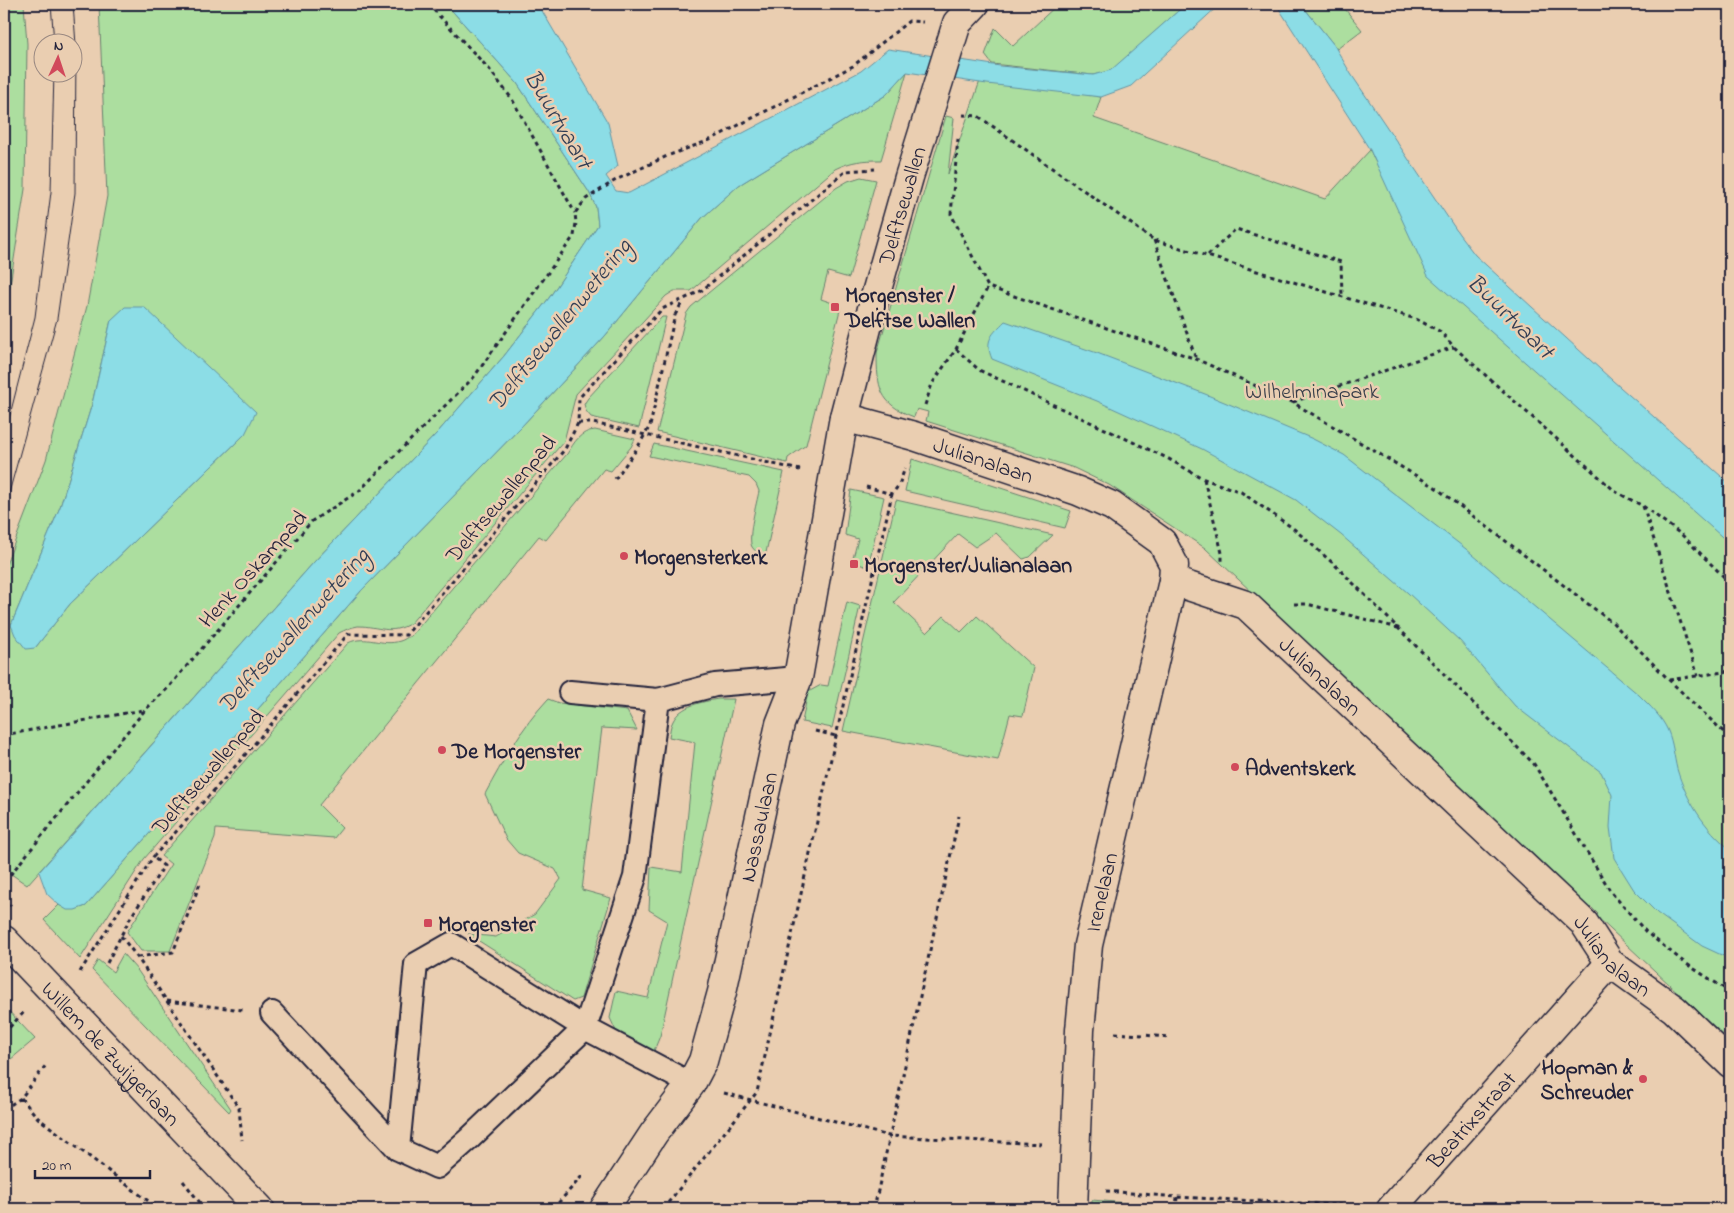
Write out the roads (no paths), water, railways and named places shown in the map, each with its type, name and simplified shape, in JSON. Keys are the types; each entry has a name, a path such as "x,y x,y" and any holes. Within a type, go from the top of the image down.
{"street":[{"name":"Delftsewallen","path":"844,417 875,296 909,177 947,52 966,13"},
{"name":"Julianalaan","path":"844,417 914,436 1078,492 1112,506 1162,542 1174,565 1173,581 1246,605 1584,923 1610,963 1674,1009 1730,1063"},
{"name":"Nassaulaan","path":"604,1209 654,1134 691,1084 703,1062 722,992 780,724 798,678 844,417"},
{"name":"Irenelaan","path":"1073,1199 1080,1030 1088,945 1173,581"},
{"name":"Willem de Zwijgerlaan","path":"4,940 260,1209"},
{"name":"Beatrixstraat","path":"1392,1209 1610,963"}],"lane":[{"path":"570,692 658,700 715,685 798,678"},
{"path":"272,1013 398,1149 437,1167 585,1028 634,877 658,700"},
{"path":"398,1149 416,964 451,944 585,1028 691,1084"}],"water":[{"path":"446,4 538,4 608,123 618,166 606,176 616,191 629,193 861,71 888,49 1000,66 1093,75 1111,70 1186,4 1220,4 1131,86 1101,97 987,84 907,72 886,95 739,185 702,218 605,336 521,427 361,591 86,906 75,910 67,910 47,894 39,872 314,562 438,432 504,356 549,298 598,225 596,207 589,192 517,83"},
{"name":"Buurtvaart","path":"1276,4 1301,4 1334,45 1351,74 1475,255 1730,484 1730,544 1428,276 1370,150"},
{"path":"125,307 144,307 256,412 245,434 70,604 35,648 26,649 15,635 11,625 60,507 92,404 111,320"},
{"path":"1005,321 1205,394 1313,439 1344,455 1466,549 1639,695 1659,716 1668,731 1677,769 1691,803 1712,832 1730,849 1730,959 1702,946 1657,913 1634,890 1614,858 1610,827 1612,795 1601,772 1515,706 1460,641 1408,593 1341,535 1296,500 1202,449 1097,401 992,359 989,342 996,330"}],"tram line":[{"path":"51,4 53,32"},
{"path":"4,511 57,319 75,193 76,45 73,4"},
{"path":"4,438 35,317 51,192 54,82"}],"place":[{"name":"Morgenster / Delftse Wallen","path":"835,307"},
{"name":"Morgensterkerk","path":"624,556"},
{"name":"Morgenster/Julianalaan","path":"854,564"},
{"name":"De Morgenster","path":"442,750"},
{"name":"Adventskerk","path":"1235,767"},
{"name":"Morgenster","path":"428,923"},
{"name":"Hopman & Schreuder","path":"1643,1079"}],"water label":[{"name":"Delftsewallenwetering","path":"559,324"},
{"name":"Delftsewallenwetering","path":"293,630"}],"park label":[{"name":"Wilhelminapark","path":"1312,390"}]}
